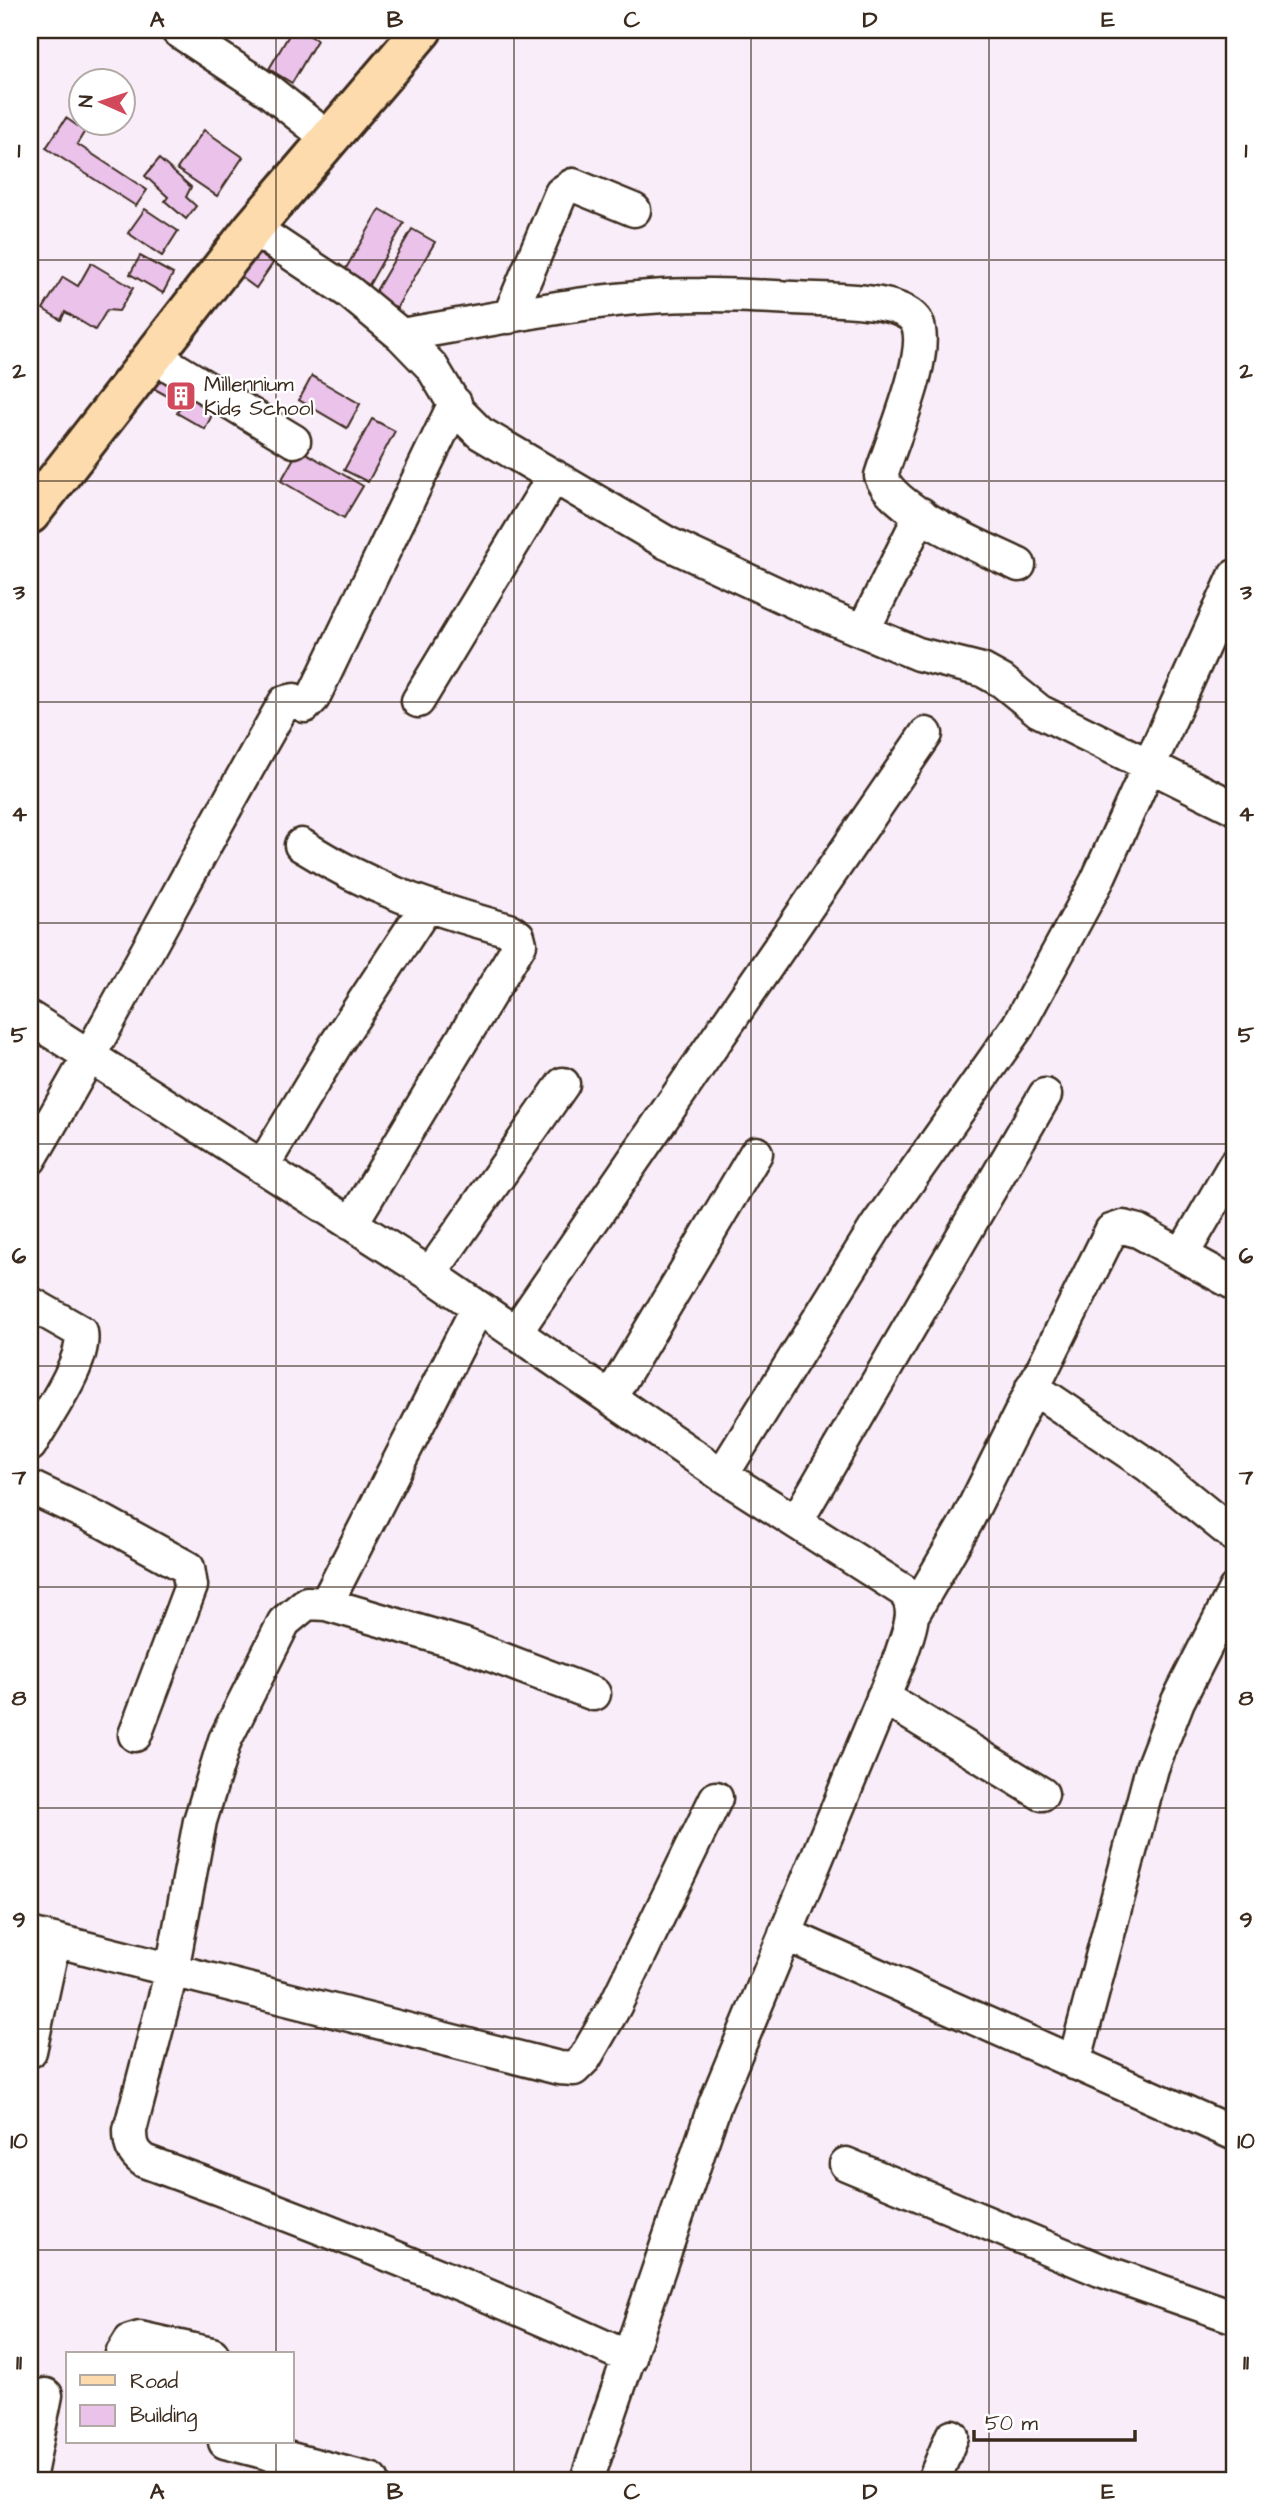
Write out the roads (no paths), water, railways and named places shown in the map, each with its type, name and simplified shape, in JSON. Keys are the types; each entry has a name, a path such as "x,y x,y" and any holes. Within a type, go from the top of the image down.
{"main road":[{"path":"30,514 253,228 422,30"}],"street":[{"path":"177,30 269,90 328,138"},
{"path":"509,317 561,193 567,187 573,185 634,210"},
{"path":"253,228 349,292 401,335 432,367 459,412 480,433 667,543 918,654 982,670 1002,681 1039,711 1235,808"},
{"path":"401,335 603,302 699,295 845,300 897,308 910,313 921,338 920,359 881,476 894,497 1019,565"},
{"path":"154,356 294,441"},
{"path":"30,1159 90,1058 285,702 293,700 305,706 313,698 454,403"},
{"path":"418,701 554,476"},
{"path":"863,631 921,514"},
{"path":"722,1475 876,1227 1018,1026 1097,881 1235,576"},
{"path":"515,1333 926,734"},
{"path":"301,845 381,890 426,907 509,930 518,936 520,944 351,1224"},
{"path":"262,1167 336,1044 426,907"},
{"path":"30,1018 430,1274 722,1475 904,1591 911,1600 914,1612"},
{"path":"430,1274 563,1084"},
{"path":"796,1522 1045,1094"},
{"path":"610,1398 755,1153"},
{"path":"1182,1255 1235,1164"},
{"path":"587,2480 715,2104 901,1655 914,1612 967,1521 1111,1231 1123,1227 1130,1229 1235,1284"},
{"path":"30,1303 72,1324 81,1332 82,1337 77,1360 30,1445"},
{"path":"326,1604 478,1307"},
{"path":"1032,1387 1149,1466 1235,1536"},
{"path":"30,1487 104,1521 188,1568 191,1586 135,1735"},
{"path":"1074,2063 1153,1768 1178,1701 1235,1588"},
{"path":"594,1695 462,1644 326,1604 307,1603 284,1622 225,1740 200,1821 172,1969 130,2130 130,2145 135,2154 144,2161 249,2199 489,2295 630,2358"},
{"path":"883,1697 1042,1794"},
{"path":"30,2051 42,1937 559,2068 574,2069 585,2059 615,2006 716,1798"},
{"path":"785,1934 1235,2134"},
{"path":"846,2164 1100,2270 1235,2316"},
{"path":"123,2352 130,2341 140,2338 203,2352"},
{"path":"30,2474 48,2395"},
{"path":"934,2480 952,2436"},
{"path":"233,2444 372,2480"}],"place":[{"name":"Millennium Kids School","path":"181,396"}]}
